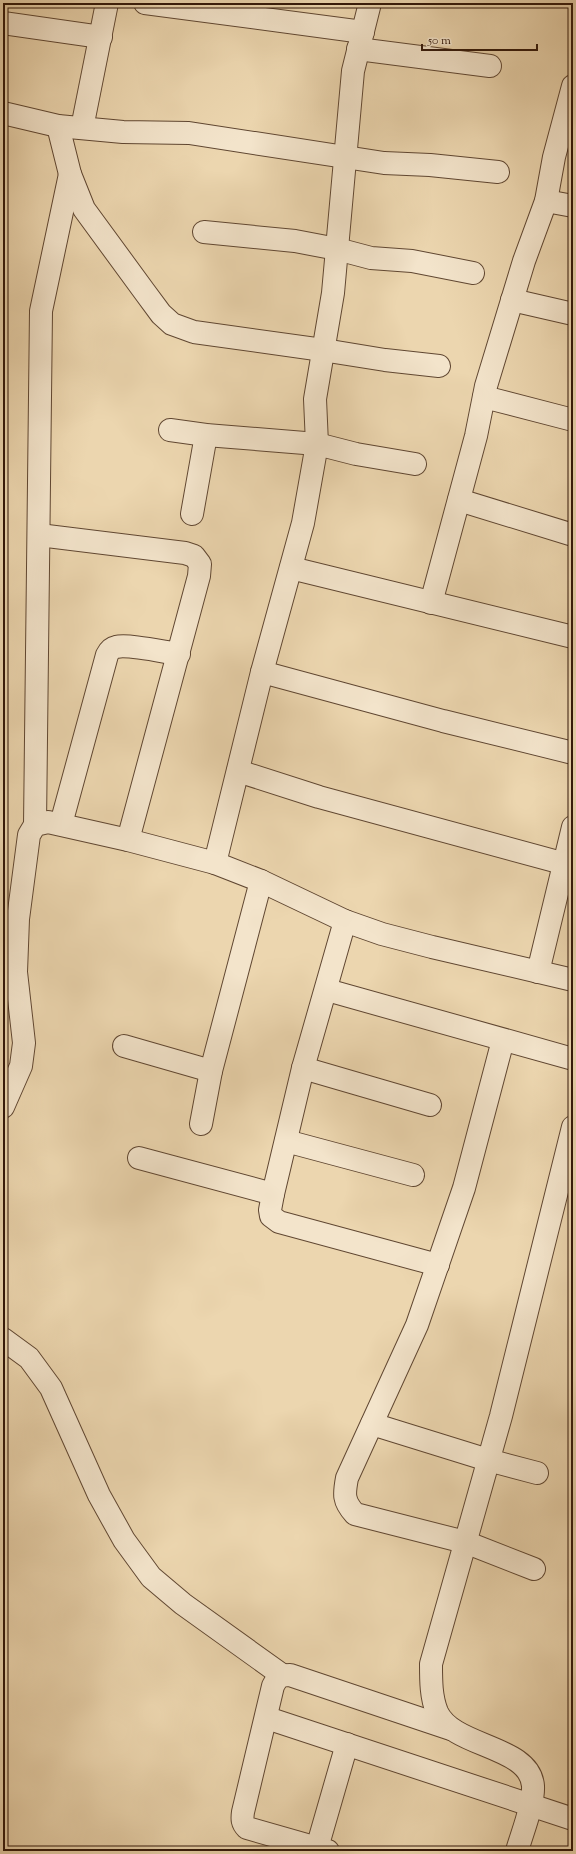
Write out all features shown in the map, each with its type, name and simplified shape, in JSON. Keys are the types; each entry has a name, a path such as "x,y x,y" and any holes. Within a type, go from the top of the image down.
{"street":[{"path":"82,128 107,3"},
{"path":"145,3 361,40 490,66"},
{"path":"215,863 262,672 303,523 317,444 315,399 333,293 353,71 370,3"},
{"path":"3,23 100,37"},
{"path":"431,603 476,436 484,397 524,261 546,201 554,156 572,95"},
{"path":"3,113 58,126 123,132 189,133 384,163 430,165 498,172"},
{"path":"58,126 70,174 84,209 161,314 172,324 194,332 384,360 438,366"},
{"path":"3,1106 21,1066 24,1043 16,972 18,920 29,835 35,825 41,311 70,174"},
{"path":"546,201 573,206"},
{"path":"204,232 295,241 337,249 371,258 412,261 472,273"},
{"path":"512,300 573,314"},
{"path":"484,397 573,420"},
{"path":"170,430 206,435 317,444 356,454 415,464"},
{"path":"192,514 206,435"},
{"path":"459,500 573,535"},
{"path":"39,535 185,553 194,556 200,564 199,576 179,654 148,762 128,840"},
{"path":"291,568 573,637"},
{"path":"61,824 106,655 110,649 116,646 179,654"},
{"path":"262,672 444,722 573,753"},
{"path":"238,772 319,797 569,865"},
{"path":"35,825 48,822 61,824 215,863 261,881 346,921 382,934 573,980"},
{"path":"538,972 569,865 573,826"},
{"path":"200,1124 211,1071 261,881"},
{"path":"346,921 303,1068 273,1194 270,1210 271,1216 279,1222 438,1265"},
{"path":"327,990 573,1059"},
{"path":"504,1040 464,1188 417,1325 347,1478 344,1493 347,1506 355,1514 465,1542 534,1568"},
{"path":"124,1046 211,1071"},
{"path":"303,1068 430,1105"},
{"path":"451,1729 438,1714 431,1693 431,1664 529,1308 573,1127"},
{"path":"286,1141 413,1175"},
{"path":"139,1158 273,1194"},
{"path":"3,1339 29,1358 51,1388 99,1495 124,1540 151,1577 183,1604 282,1675"},
{"path":"372,1424 488,1460 537,1473"},
{"path":"347,1744 322,1850 247,1828 243,1824 242,1818 267,1718 273,1686 277,1678 282,1675 290,1675 451,1729 465,1737 511,1757 524,1767 531,1776 533,1786 530,1805 517,1851"},
{"path":"267,1718 573,1819"}]}
